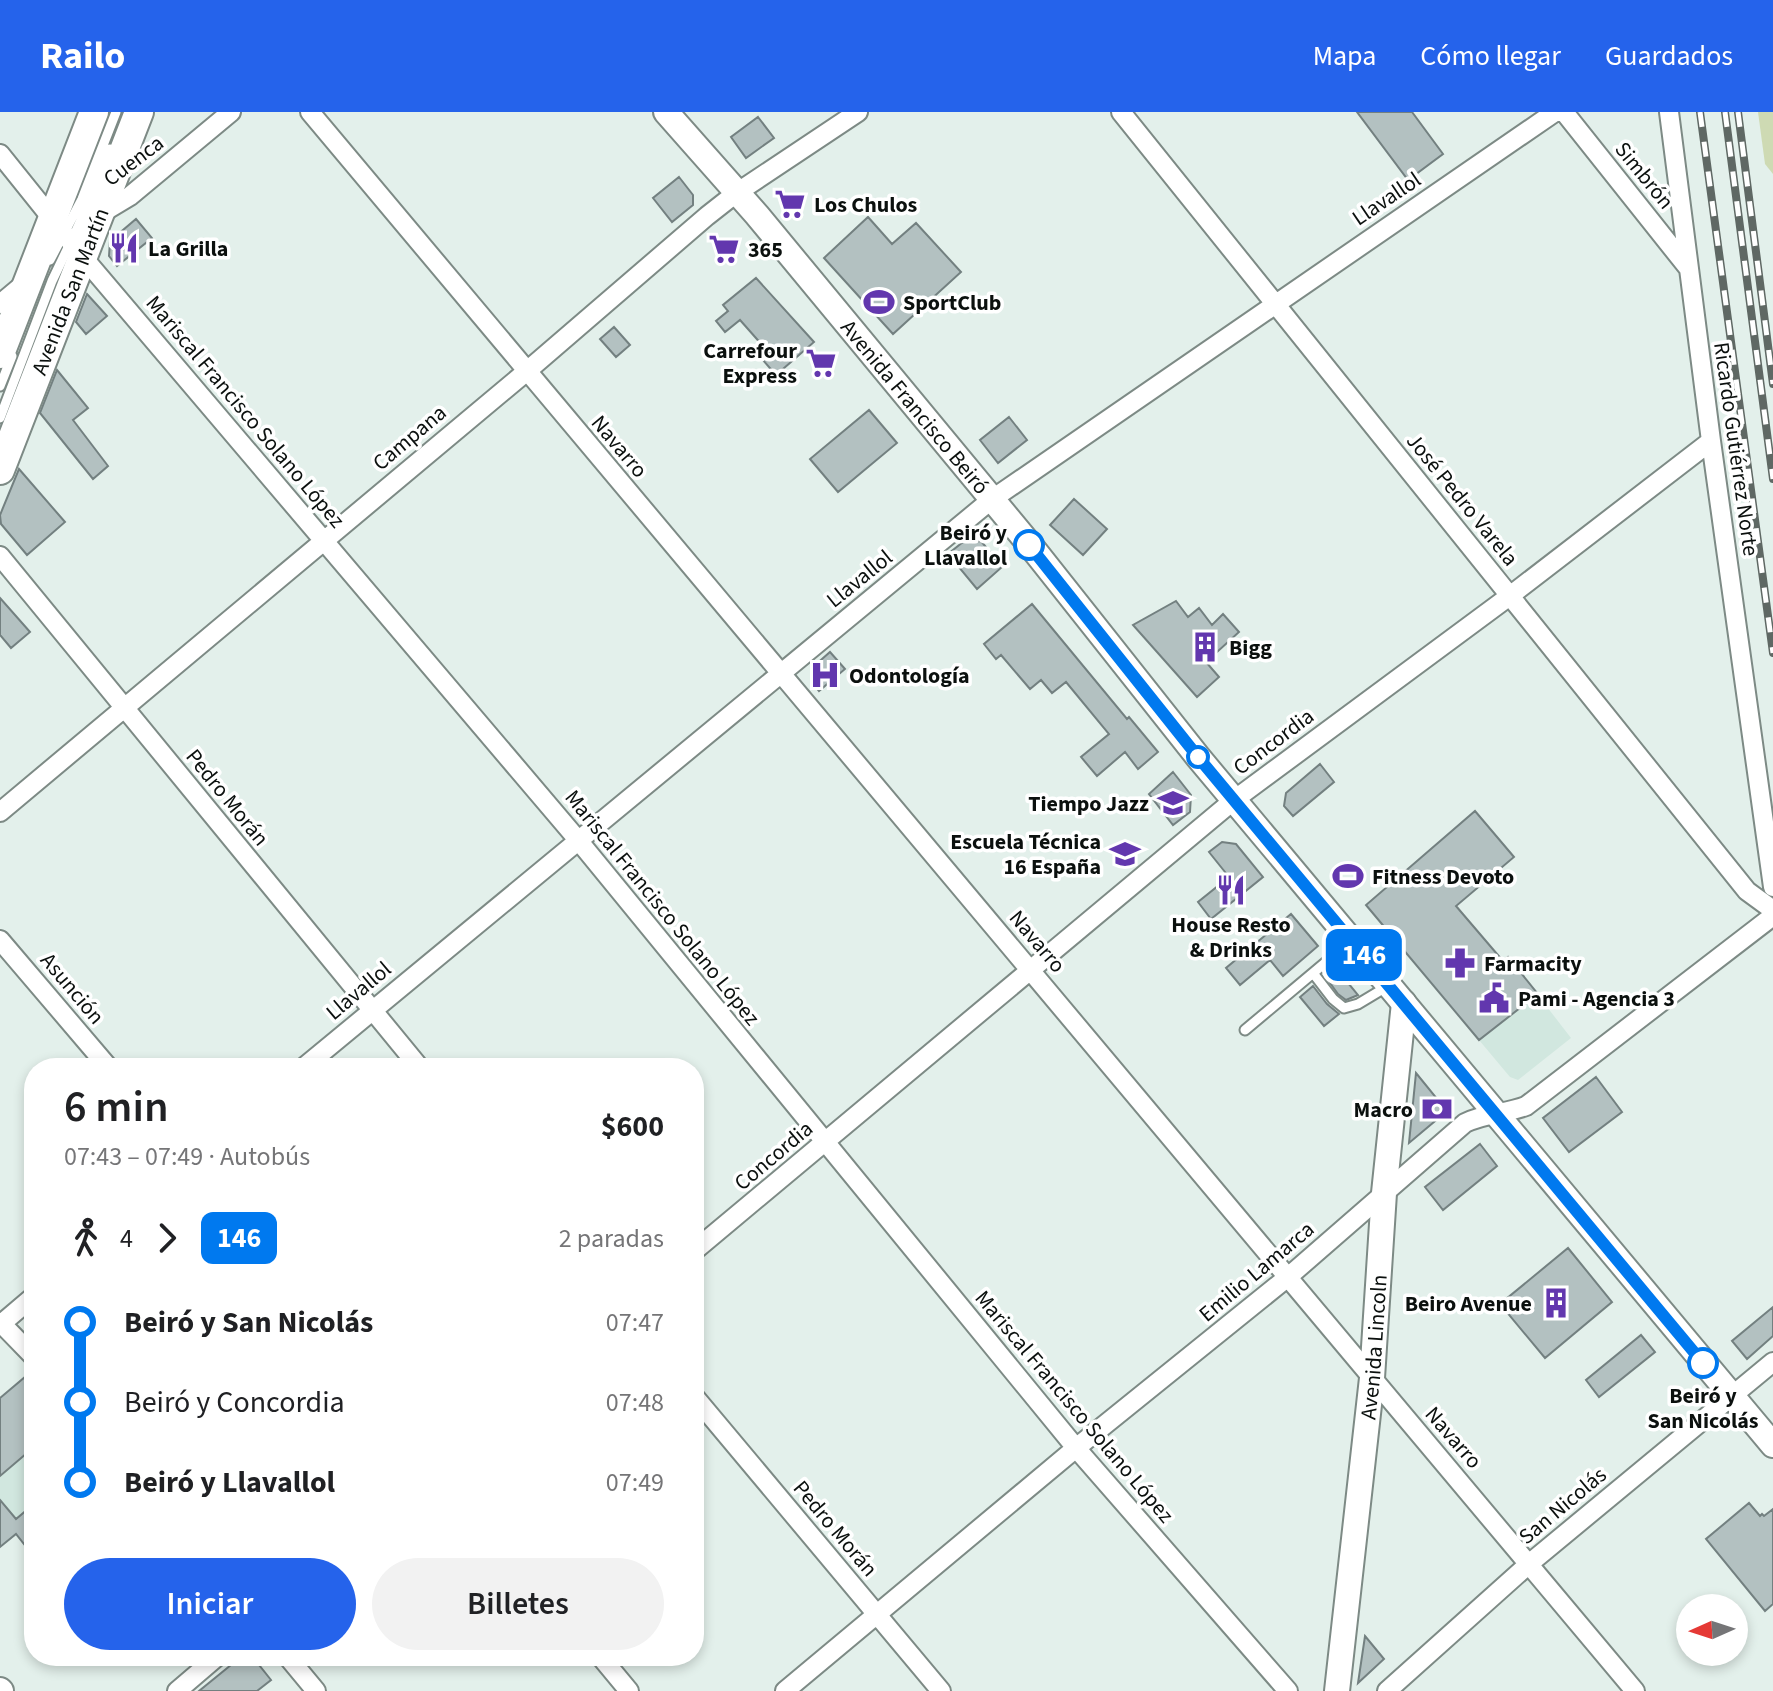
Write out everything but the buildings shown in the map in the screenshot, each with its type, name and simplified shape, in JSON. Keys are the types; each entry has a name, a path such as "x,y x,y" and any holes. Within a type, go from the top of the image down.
{"main road":[{"name":"Avenida San Martín","path":"0,470 68,237 94,112"},
{"name":"Avenida San Martín","path":"0,354 29,279 68,237 100,214 139,112"},
{"name":"Avenida Francisco Beiró","path":"666,112 735,194 757,215 1234,800 1773,1445"},
{"name":"Avenida Lincoln","path":"1337,1691 1372,1378 1396,994"}],"street":[{"name":"Cuenca","path":"100,214 130,196 231,112"},
{"name":"Navarro","path":"310,112 1635,1691"},
{"name":"Campana","path":"0,812 735,194 858,112"},
{"name":"José Pedro Varela","path":"1121,112 1747,891 1773,913"},
{"name":"Llavallol","path":"315,1058 991,500 1555,112"},
{"name":"Simbrón","path":"1564,112 1689,269"},
{"name":"Ricardo Gutiérrez Norte","path":"1669,112 1773,887"},
{"name":"Mariscal Francisco Solano López","path":"0,154 578,840 1076,1448 1288,1691"},
{"path":"0,304 29,279"},
{"name":"Concordia","path":"704,1243 1234,800 1511,595 1711,441"},
{"name":"Pedro Morán","path":"0,556 412,1058"},
{"name":"Emilio Lamarca","path":"785,1691 1076,1448 1288,1277 1465,1123 1482,1115 1497,1115 1526,1106 1773,913"},
{"name":"Asunción","path":"0,940 100,1058"},
{"path":"24,1304 0,1324 24,1347"},
{"name":"San Nicolás","path":"1387,1691 1530,1563 1773,1362"},
{"name":"Pedro Morán","path":"704,1408 941,1691"},
{"path":"177,1691 206,1666"},
{"path":"295,1666 316,1691"},
{"path":"608,1666 629,1691"}],"lane":[{"path":"0,418 116,112"},
{"path":"0,386 48,264 68,237 125,112"},
{"path":"1245,1030 1352,941"},
{"path":"1313,973 1344,1008 1396,994"}],"shaded area":[{"path":"1537,994 1571,1038 1518,1080 1510,1077 1479,1040"},
{"path":"24,1378 24,1545 15,1534 0,1547 0,1398"}],"green space":[{"path":"1758,112 1773,112 1773,174 1765,164"}],"railway":[{"path":"1700,112 1773,653"},
{"path":"1725,112 1773,479"},
{"path":"1738,112 1773,384"}],"bus line":[{"name":"146","path":"1029,545 1198,757 1703,1363"}],"place":[{"name":"Los Chulos","path":"790,204"},
{"name":"La Grilla","path":"124,248"},
{"name":"365","path":"724,249"},
{"name":"SportClub","path":"879,302"},
{"name":"Carrefour Express","path":"821,363"},
{"name":"Beiró y Llavallol","path":"1029,545"},
{"name":"Bigg","path":"1205,647"},
{"name":"Odontología","path":"825,675"},
{"name":"Tiempo Jazz","path":"1173,803"},
{"name":"Escuela Técnica 16 España","path":"1125,854"},
{"name":"Fitness Devoto","path":"1348,876"},
{"name":"House Resto & Drinks","path":"1231,890"},
{"name":"Farmacity","path":"1460,963"},
{"name":"Pami - Agencia 3","path":"1494,998"},
{"name":"Macro","path":"1437,1109"},
{"name":"Beiro Avenue","path":"1556,1303"},
{"name":"Beiró y San Nicolás","path":"1703,1363"}]}
